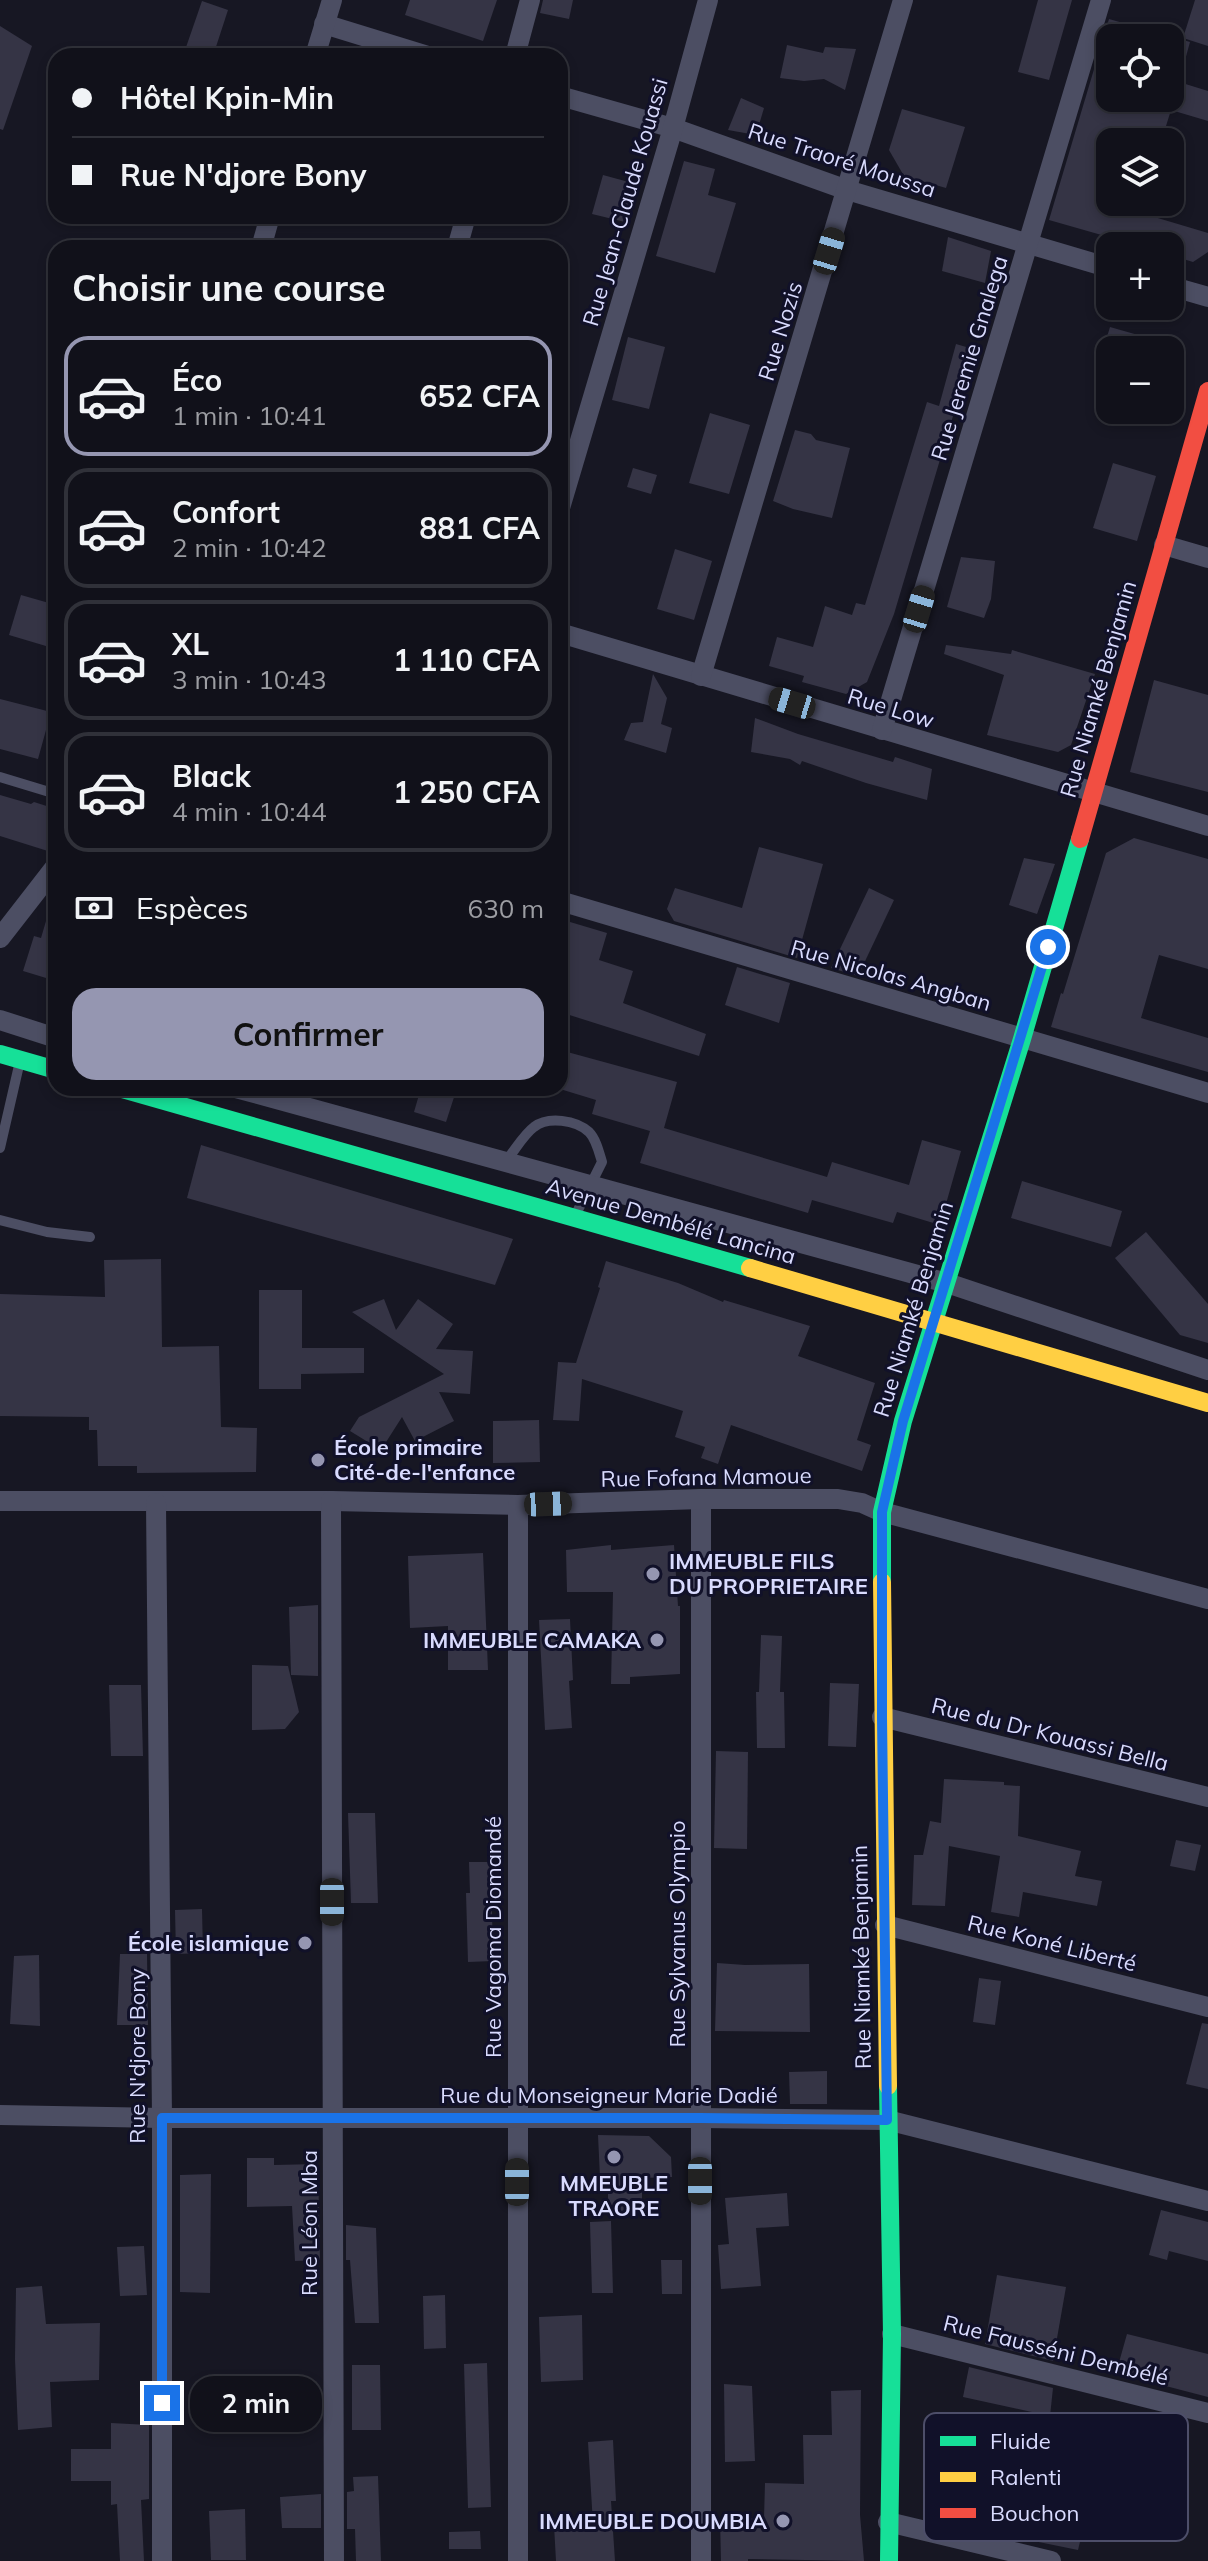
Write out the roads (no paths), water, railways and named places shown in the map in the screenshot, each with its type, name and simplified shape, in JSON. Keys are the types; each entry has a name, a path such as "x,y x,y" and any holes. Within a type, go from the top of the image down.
{"street":[{"path":"317,48 332,0"},
{"path":"517,48 530,0"},
{"name":"Rue Jean-Claude Kouassi","path":"568,481 708,0"},
{"name":"Rue Nozis","path":"701,676 903,0"},
{"name":"Rue Jeremie Gnalega","path":"882,730 1101,0"},
{"path":"324,24 402,48"},
{"name":"Rue Traoré Moussa","path":"568,98 673,128 847,190 1096,264"},
{"path":"1184,290 1208,297"},
{"name":"Rue Niamké Benjamin","path":"889,2561 892,2334 882,1717 882,1512 903,1421 1022,1039 1208,391"},
{"path":"1164,545 1208,558"},
{"name":"Rue Low","path":"568,635 1208,826"},
{"path":"0,938 48,876"},
{"name":"Rue Nicolas Angban","path":"568,903 1208,1093"},
{"path":"0,1020 48,1035"},
{"path":"0,1054 48,1068"},
{"name":"Avenue Dembélé Lancina","path":"147,1096 935,1321 1208,1403"},
{"path":"265,1096 947,1283 1208,1370"},
{"name":"Rue Fofana Mamoue","path":"0,1501 331,1501 518,1505 701,1499 838,1499 862,1503 882,1512 1208,1599"},
{"name":"Rue Sylvanus Olympio","path":"701,1499 701,2561"},
{"name":"Rue Léon Mba","path":"331,1501 334,2561"},
{"name":"Rue N'djore Bony","path":"156,1503 162,2118 162,2561"},
{"name":"Rue Vagoma Diomandé","path":"518,1505 518,2561"},
{"name":"Rue du Dr Kouassi Bella","path":"882,1717 1208,1797"},
{"name":"Rue Koné Liberté","path":"885,1925 1208,2007"},
{"name":"Rue du Monseigneur Marie Dadié","path":"0,2115 887,2120 1208,2201"},
{"name":"Rue Fausséni Dembélé","path":"892,2334 1208,2413"},
{"path":"888,2522 924,2531"},
{"path":"967,2541 1051,2561"}],"lane":[{"path":"0,777 48,792"},
{"path":"0,1148 21,1060"},
{"path":"505,1162 533,1127 547,1121 565,1121 588,1131 597,1145 602,1162 574,1219"},
{"path":"0,1220 47,1232 90,1237"}],"place":[{"name":"École primaire Cité-de-l'enfance","path":"318,1460"},
{"name":"IMMEUBLE FILS DU PROPRIETAIRE","path":"653,1574"},
{"name":"IMMEUBLE CAMAKA","path":"657,1640"},
{"name":"École islamique","path":"305,1943"},
{"name":"MMEUBLE TRAORE","path":"614,2157"},
{"name":"IMMEUBLE DOUMBIA","path":"783,2521"}]}
